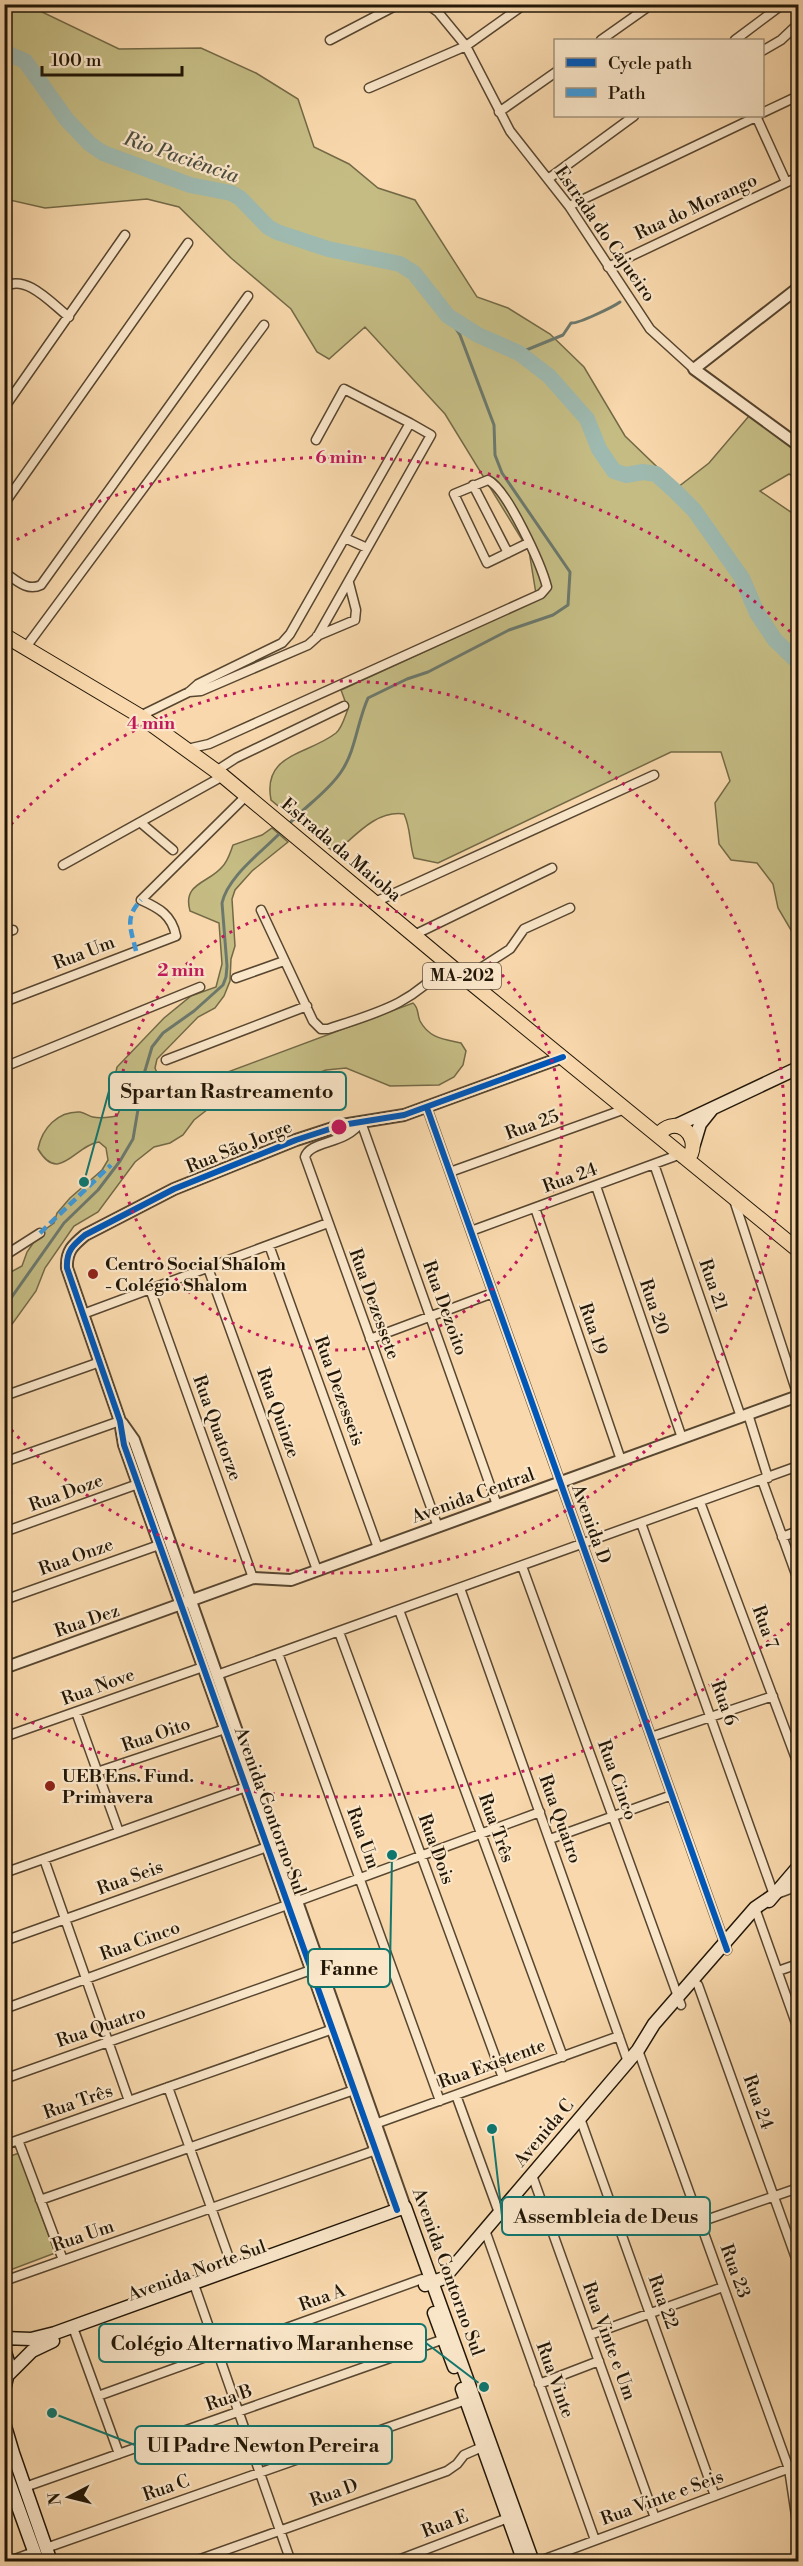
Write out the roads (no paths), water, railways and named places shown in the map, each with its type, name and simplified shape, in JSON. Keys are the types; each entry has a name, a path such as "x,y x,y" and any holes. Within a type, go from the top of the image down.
{"main road":[{"name":"Estrada da Maioba","path":"4,635 140,716 220,773 631,1113 668,1130"},
{"path":"668,1130 717,1104 798,1068"},
{"path":"688,1150 700,1124 717,1104"},
{"name":"MA-202","path":"668,1130 688,1150 710,1178 798,1250"},
{"name":"MA-202","path":"668,1130 687,1130 688,1150"},
{"name":"Avenida C","path":"426,2282 444,2278 638,2050 652,2039 679,2001 756,1911 774,1895 798,1867"},
{"name":"Avenida C","path":"679,2001 698,1984 726,1947"},
{"name":"Avenida Norte Sul","path":"4,2338 24,2339 44,2336 402,2212"},
{"name":"Avenida Norte Sul","path":"6,2378 32,2350 402,2212"},
{"name":"Avenida Contorno Sul","path":"402,2212 444,2339 524,2562"},
{"name":"Avenida Contorno Sul","path":"426,2282 535,2562"},
{"path":"4,2349 9,2365 4,2390"},
{"path":"4,2423 25,2487 39,2554"},
{"path":"4,2468 39,2554 51,2562"}],"street":[{"path":"330,40 399,4"},
{"name":"Estrada do Cajueiro","path":"427,4 438,12 466,46 510,131 569,206 650,329 694,369 798,445"},
{"path":"369,88 466,46 525,4"},
{"path":"602,39 652,4"},
{"path":"736,39 783,4"},
{"path":"764,50 781,40 798,24"},
{"path":"499,112 554,73"},
{"path":"764,112 798,96"},
{"path":"548,179 633,117"},
{"path":"569,206 754,117"},
{"path":"756,117 786,182"},
{"name":"Rua do Morango","path":"608,267 798,177"},
{"path":"4,408 125,236"},
{"path":"4,504 188,243"},
{"path":"4,287 12,283 22,283 69,317"},
{"path":"694,369 798,288"},
{"path":"4,572 26,587 35,588 41,585 248,296"},
{"path":"26,647 264,325"},
{"path":"316,440 344,389 430,435 317,637"},
{"path":"140,716 189,692 198,684 282,643 290,634 410,423"},
{"path":"187,749 209,744 541,594 547,586 528,543 502,491 495,483 488,480 454,494 486,563 528,543"},
{"path":"473,485 507,553"},
{"path":"345,538 367,548"},
{"path":"189,692 201,691 308,645 317,637 355,620 356,610 349,583"},
{"path":"282,643 288,653"},
{"path":"63,865 141,823 220,773 236,758 344,706"},
{"path":"375,902 654,775"},
{"name":"Rua Um","path":"4,1002 176,936 174,926 165,913 141,900 247,795"},
{"path":"141,823 173,850"},
{"path":"414,935 552,868"},
{"path":"465,978 510,949 524,929 570,908"},
{"path":"261,910 318,1027 328,1029 383,1011 407,999 434,978 447,963"},
{"path":"236,978 284,961"},
{"path":"4,1067 200,987"},
{"path":"166,1060 307,1006"},
{"name":"Rua São Jorge","path":"83,1314 68,1268 67,1255 74,1244 85,1235 174,1189 233,1164 314,1134 427,1108 563,1057"},
{"name":"Avenida D","path":"427,1108 726,1947"},
{"name":"Rua 25","path":"450,1172 631,1113"},
{"name":"Rua Dezessete","path":"361,1122 356,1130 347,1137 311,1148 305,1157 438,1527"},
{"name":"Rua Dezoito","path":"361,1122 497,1505"},
{"name":"Rua 24","path":"471,1232 688,1150"},
{"name":"Rua 21","path":"654,1164 745,1416 782,1537 798,1580"},
{"name":"Rua 20","path":"596,1186 681,1438"},
{"path":"733,1197 798,1396"},
{"name":"Rua 19","path":"535,1208 621,1460"},
{"path":"83,1314 328,1223"},
{"path":"4,1256 40,1233"},
{"name":"Rua Dezesseis","path":"269,1245 378,1548"},
{"name":"Rua Quinze","path":"208,1268 317,1570"},
{"name":"Rua Quatorze","path":"150,1289 253,1578"},
{"path":"369,1339 493,1293"},
{"name":"Avenida Contorno Sul","path":"83,1314 120,1421 124,1445 159,1545 217,1675 292,1903 375,2124 402,2212"},
{"path":"4,1396 100,1362"},
{"name":"Avenida Central","path":"186,1604 253,1578 284,1581 317,1570 798,1396"},
{"path":"4,1462 120,1421"},
{"name":"Avenida Contorno Sul","path":"120,1421 134,1440 186,1604 203,1667 267,1847 292,1903 311,1970 375,2150 402,2212"},
{"path":"217,1675 798,1466"},
{"name":"Rua Doze","path":"4,1532 138,1484"},
{"name":"Rua 7","path":"700,1502 798,1764"},
{"name":"Rua 6","path":"641,1523 774,1895"},
{"path":"782,1537 798,1531"},
{"name":"Rua Onze","path":"4,1600 159,1545"},
{"name":"Rua Cinco","path":"522,1566 679,2001"},
{"name":"Rua Quatro","path":"460,1588 628,2062"},
{"name":"Rua Dez","path":"4,1668 186,1604"},
{"name":"Rua Três","path":"399,1610 562,2056"},
{"name":"Rua Dois","path":"339,1632 502,2078"},
{"name":"Rua Um","path":"278,1653 440,2101"},
{"name":"Rua Nove","path":"4,1737 203,1667"},
{"path":"651,1737 773,1696"},
{"path":"76,1712 119,1832"},
{"name":"Rua Oito","path":"97,1772 225,1729"},
{"path":"4,1873 246,1787"},
{"path":"549,1839 672,1795"},
{"name":"Rua Cinco","path":"4,2009 540,1812"},
{"name":"Rua Seis","path":"4,1941 267,1847"},
{"path":"44,1859 129,2101"},
{"path":"774,1895 798,1886"},
{"path":"756,1911 798,2029"},
{"path":"778,1971 798,1964"},
{"name":"Rua Quatro","path":"4,2079 311,1970"},
{"name":"Rua 24","path":"698,1984 798,2264"},
{"name":"Rua Três","path":"4,2145 333,2030"},
{"name":"Rua Existente","path":"375,2124 619,2036"},
{"name":"Rua 23","path":"638,2050 789,2469 798,2529"},
{"path":"168,2088 232,2269"},
{"path":"40,2199 354,2090"},
{"path":"456,2095 499,2213"},
{"name":"Rua 22","path":"580,2118 715,2496"},
{"path":"18,2140 63,2260"},
{"name":"Rua Um","path":"4,2281 375,2150"},
{"name":"Rua Vinte e Um","path":"532,2175 655,2518"},
{"path":"700,2222 798,2188"},
{"name":"Rua Vinte","path":"484,2230 595,2540"},
{"name":"Rua A","path":"98,2396 426,2282"},
{"path":"590,2336 723,2287"},
{"path":"196,2290 291,2562"},
{"path":"75,2333 118,2454"},
{"name":"Rua B","path":"25,2487 444,2339"},
{"path":"539,2384 599,2361"},
{"name":"Rua C","path":"39,2554 466,2400"},
{"name":"Rua D","path":"192,2562 447,2470 457,2464 464,2455 482,2447"},
{"name":"Rua Vinte e Seis","path":"535,2562 798,2465"},
{"name":"Rua E","path":"393,2562 508,2518"},
{"path":"7,2562 39,2554"}],"waterway":[{"name":"Rio Paciência","path":"4,52 25,61 67,120 90,144 103,153 190,185 231,193 240,198 268,227 277,232 328,249 400,264 414,273 448,316 478,335 519,353 549,376 587,419 599,449 614,471 626,475 643,472 656,474 694,510 742,578 757,613 775,640 798,662"},
{"path":"519,353 563,335 571,323 588,318 620,302"},
{"path":"288,825 341,772 350,755 368,698 407,679 428,672 509,630 553,615 568,605 570,572 502,473 495,455 494,425 460,335 448,316"},
{"path":"4,1308 64,1223 98,1190 133,1139 144,1074 152,1047 163,1033 194,1011 223,985 227,966 222,903 225,893 238,874 281,832"}],"place":[{"name":"Spartan Rastreamento","path":"84,1182"},
{"name":"Centro Social Shalom - Colégio Shalom","path":"93,1274"},
{"name":"UEB Ens. Fund. Primavera","path":"50,1786"},
{"name":"Fanne","path":"392,1855"},
{"name":"Assembleia de Deus","path":"492,2129"},
{"name":"Colégio Alternativo Maranhense","path":"484,2387"},
{"name":"UI Padre Newton Pereira","path":"52,2413"}]}
